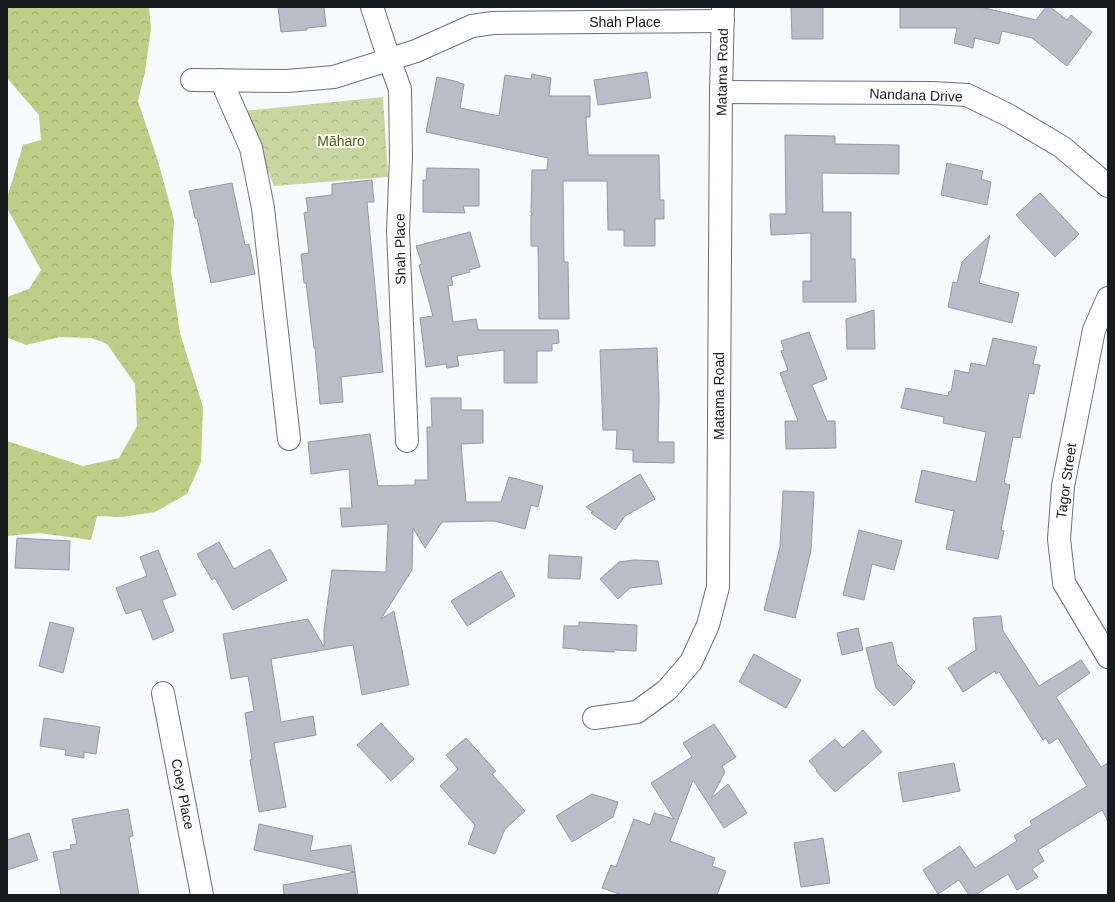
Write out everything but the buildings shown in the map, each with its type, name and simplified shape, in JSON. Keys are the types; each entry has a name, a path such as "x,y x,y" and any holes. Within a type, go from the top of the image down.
{"street":[{"name":"Shah Place","path":"372,7 400,89 402,157 398,231 407,441"},
{"name":"Shah Place","path":"192,80 287,82 334,77 416,51 472,26 493,23 723,14"},
{"name":"Matama Road","path":"594,718 637,712 667,690 691,662 708,625 718,588 721,92 723,14"},
{"path":"220,80 250,148 263,208 289,439"},
{"name":"Nandana Drive","path":"721,92 932,93 967,95 1008,115 1062,147 1108,186"},
{"name":"Tagor Street","path":"1108,298 1094,330 1063,486 1059,539 1064,584 1108,657"},
{"name":"Coey Place","path":"163,693 202,895"}],"green space":[{"path":"7,7 149,7 151,29 145,72 138,101 158,161 174,220 171,271 180,333 203,407 201,462 187,494 155,512 122,517 97,516 91,540 39,533 7,536 7,441 83,466 119,458 137,426 135,384 107,344 92,338 60,337 26,345 8,338 7,336 7,297 29,289 41,270 7,208 7,198 23,145 41,140 39,115 7,78"},
{"name":"Māharo","path":"383,97 388,177 274,186 243,111"}]}
